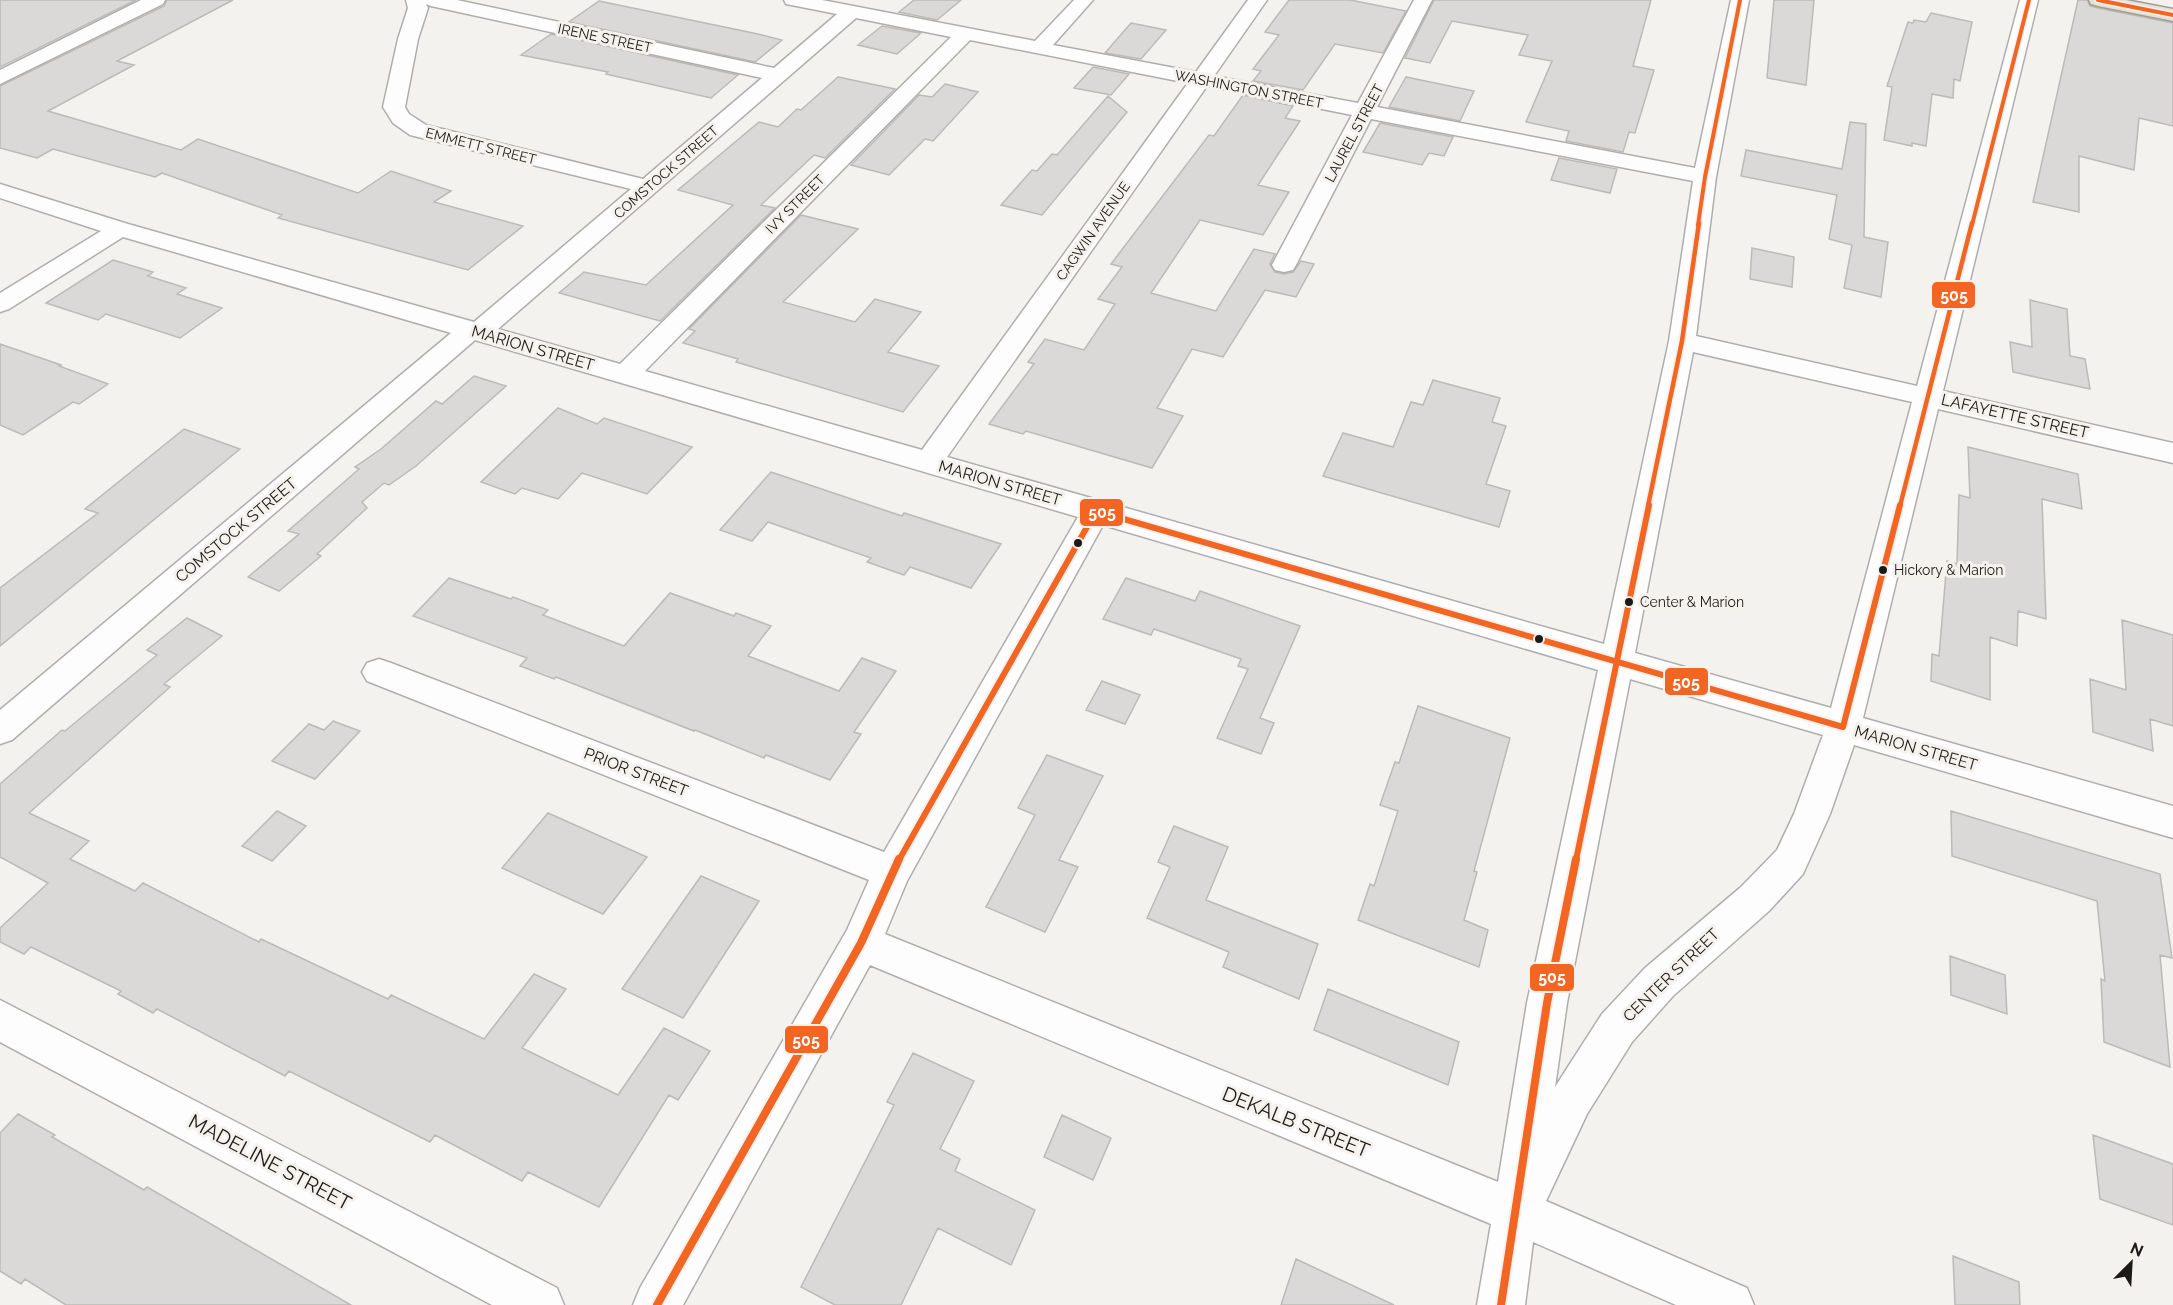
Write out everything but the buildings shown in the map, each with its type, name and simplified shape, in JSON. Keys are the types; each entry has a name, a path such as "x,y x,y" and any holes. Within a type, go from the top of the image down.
{"main road":[{"path":"2098,0 2173,15"}],"street":[{"path":"0,78 156,0"},
{"name":"EMMETT STREET","path":"415,0 418,8 408,39 394,106 401,118 418,130 460,142 649,187"},
{"name":"IRENE STREET","path":"431,0 779,75"},
{"name":"WASHINGTON STREET","path":"793,0 1706,177"},
{"path":"1039,48 1084,0"},
{"name":"CAGWIN AVENUE","path":"928,462 1258,0"},
{"name":"LAUREL STREET","path":"1284,265 1423,0"},
{"path":"1501,1305 1517,1212 1547,1003 1682,341 1706,177 1740,0"},
{"name":"CENTER STREET","path":"1517,1212 1572,1099 1617,1028 1659,982 1755,899 1790,862 1812,814 1843,727 1926,395 2029,0"},
{"name":"COMSTOCK STREET","path":"0,730 649,187 852,11"},
{"name":"IVY STREET","path":"625,375 965,34"},
{"name":"MARION STREET","path":"0,191 120,229 2173,822"},
{"path":"0,304 120,229"},
{"name":"LAFAYETTE STREET","path":"1682,341 2173,453"},
{"path":"657,1305 861,943 892,872 1096,511"},
{"name":"PRIOR STREET","path":"379,672 892,872"},
{"name":"DEKALB STREET","path":"861,943 1517,1212 1730,1305"},
{"name":"MADELINE STREET","path":"0,1020 540,1305"}],"transit line":[{"name":"505","path":"1501,1305 1547,1003 1682,341 1705,177 1740,0"},
{"name":"505","path":"657,1305 861,943 892,872 1096,511 1843,727 2029,0"},
{"name":"505","path":"2098,0 2173,15"}],"place":[{"name":"Hickory & Marion","path":"1883,570"},
{"name":"Center & Marion","path":"1629,602"}]}
